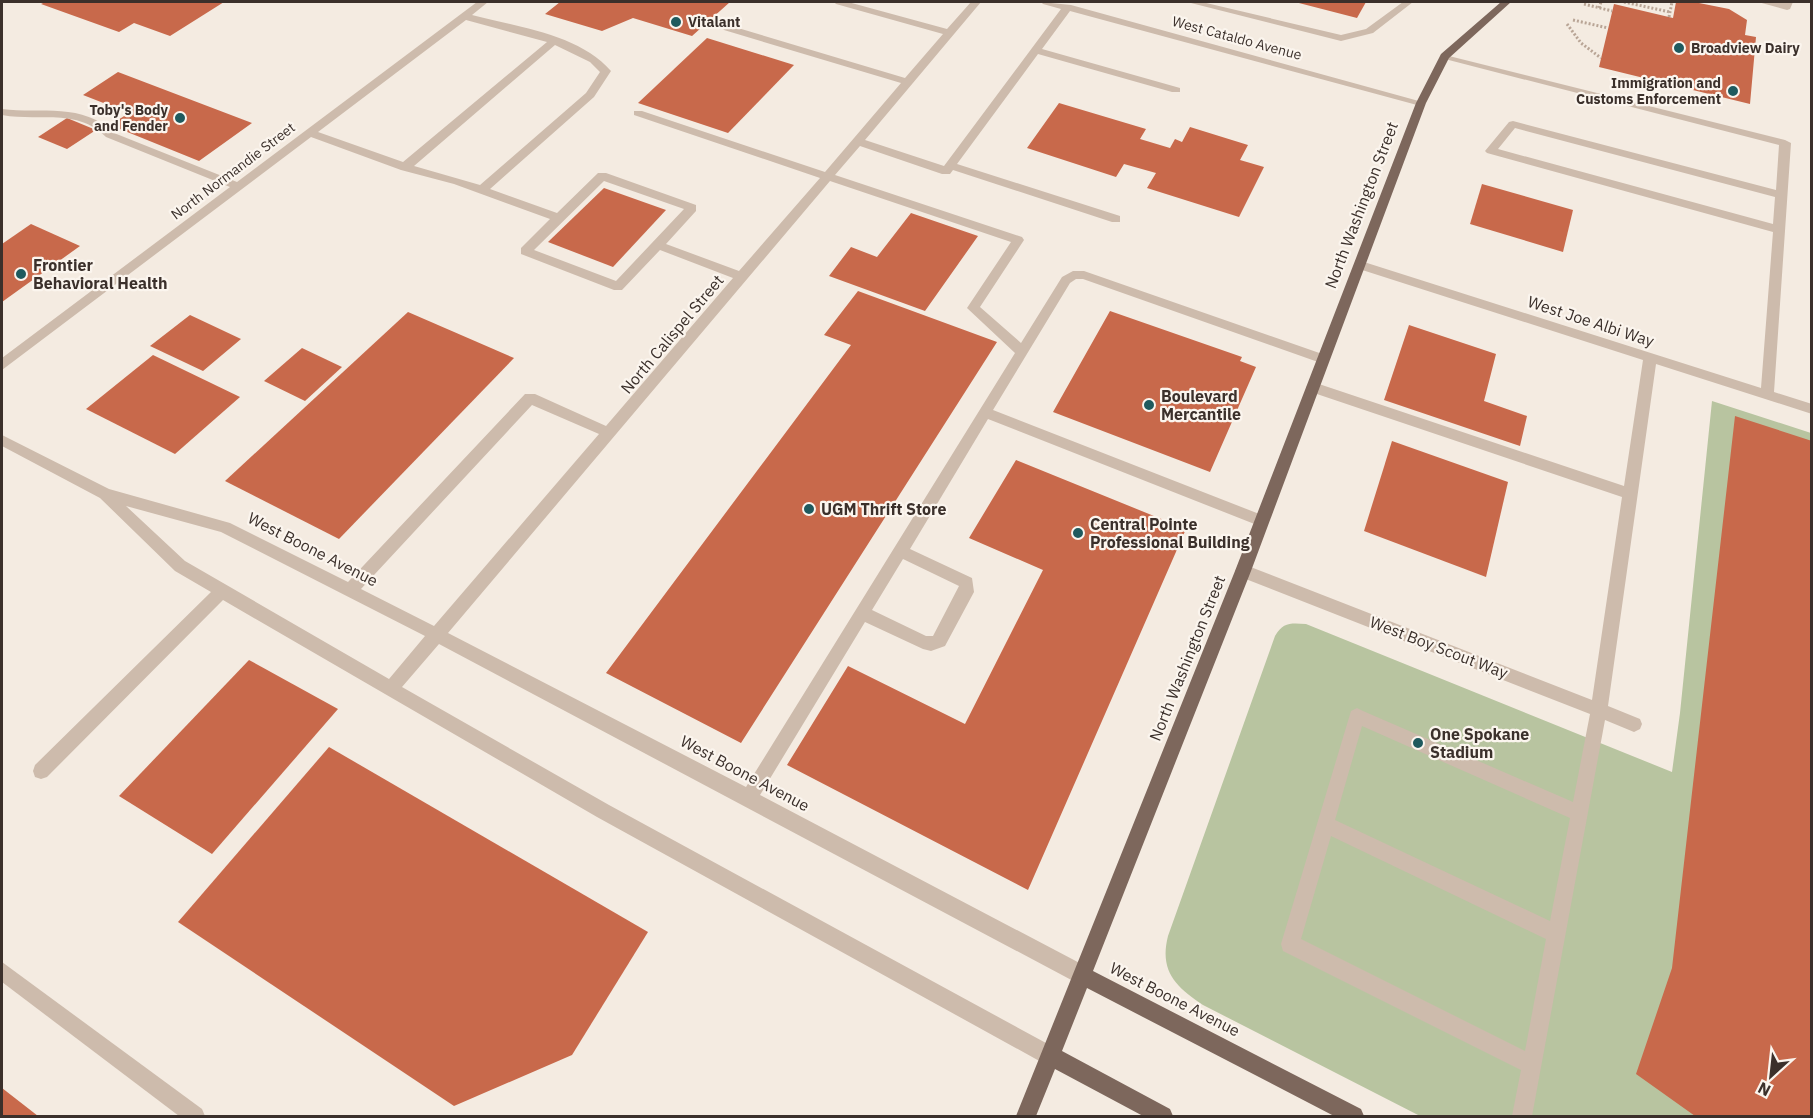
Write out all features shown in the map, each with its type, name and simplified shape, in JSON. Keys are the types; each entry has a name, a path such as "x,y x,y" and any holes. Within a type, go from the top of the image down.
{"main road":[{"name":"North Washington Street","path":"1026,1116 1084,976 1243,571 1421,103 1445,56 1506,2"},
{"name":"West Boone Avenue","path":"1084,976 1354,1116"},
{"name":"West Boone Avenue","path":"1050,1056 1163,1116"}],"street":[{"name":"North Normandie Street","path":"2,365 483,2"},
{"path":"839,2 949,33"},
{"name":"North Calispel Street","path":"392,687 976,2"},
{"name":"West Cataldo Avenue","path":"1046,2 1421,103"},
{"path":"1192,2 1341,38 1357,38 1370,33 1408,2"},
{"path":"1763,2 1787,7 1788,2"},
{"path":"857,141 946,171 1068,8"},
{"path":"464,16 553,42 595,60 606,71 590,95 481,190"},
{"path":"728,28 908,82"},
{"path":"405,167 553,42"},
{"path":"1036,50 1176,90"},
{"path":"1445,56 1785,143 1767,394"},
{"path":"2,112 38,117 78,113 101,122 110,135 238,186"},
{"path":"638,113 1018,240 973,308 1022,352"},
{"path":"1779,230 1491,151 1513,124 1781,195"},
{"path":"309,133 558,218"},
{"path":"950,165 1116,219"},
{"path":"602,176 692,208 658,245 618,287 525,251 602,176"},
{"path":"658,245 742,277"},
{"name":"West Joe Albi Way","path":"1359,265 1812,408"},
{"path":"749,798 1066,280 1073,275 1084,275 1323,359"},
{"path":"1522,1116 1599,709 1650,357"},
{"path":"1313,387 1630,494"},
{"path":"349,591 530,398 609,433"},
{"path":"985,412 1262,521"},
{"name":"West Boone Avenue","path":"2,440 105,494 225,527 749,798 1084,976"},
{"name":"West Boone Avenue","path":"105,494 180,566 222,591 392,687 603,811 1050,1056"},
{"path":"862,614 923,642 931,644 939,641 966,592 967,583 900,551"},
{"name":"West Boy Scout Way","path":"1243,571 1634,724"},
{"path":"41,771 222,591"},
{"path":"1532,1065 1290,944 1357,716 1579,813"},
{"path":"1325,824 1555,933"},
{"path":"2,971 195,1116"}],"path":[{"path":"1599,8 1601,2"},
{"path":"1624,2 1670,12"},
{"path":"1669,17 1672,2"},
{"path":"1584,4 1612,11"},
{"path":"1573,20 1608,28"},
{"path":"1568,24 1581,43 1601,58"}],"green space":[{"name":"One Spokane Stadium","path":"1712,401 1811,433 1811,1116 1420,1116 1203,1005 1185,992 1172,977 1168,968 1166,948 1168,936 1275,636 1284,626 1306,624 1672,772"}],"building":[{"path":"45,2 224,2 170,36 134,23 119,32 41,4"},
{"name":"Vitalant","path":"560,2 730,2 692,36 633,18 602,31 545,14"},
{"path":"1295,2 1366,2 1357,18"},
{"name":"Broadview Dairy","path":"1676,2 1694,2 1729,9 1747,20 1745,35 1756,37 1750,104 1599,67 1614,4 1673,18"},
{"path":"707,38 794,65 728,133 638,103"},
{"name":"Toby's Body and Fender","path":"118,72 252,123 199,161 110,125 129,113 83,95"},
{"path":"1059,103 1146,129 1140,139 1170,148 1175,139 1182,142 1190,127 1248,145 1240,160 1264,167 1239,217 1147,188 1156,173 1124,164 1116,177 1027,148"},
{"path":"67,118 96,130 67,149 38,137"},
{"path":"1482,184 1573,210 1563,252 1470,224"},
{"path":"604,188 666,210 613,267 548,242"},
{"path":"911,213 978,236 925,311 829,276 851,247 877,257"},
{"name":"Frontier Behavioral Health","path":"31,224 80,246 2,302 2,244"},
{"name":"UGM Thrift Store","path":"858,291 997,342 741,743 606,673 851,345 824,335"},
{"name":"Boulevard Mercantile","path":"1110,311 1242,357 1240,361 1256,367 1210,472 1053,412"},
{"path":"408,312 514,358 339,539 225,481"},
{"path":"190,315 241,339 203,371 150,346"},
{"path":"1409,325 1496,354 1484,401 1527,416 1520,446 1384,400"},
{"path":"302,348 342,367 305,401 264,381"},
{"path":"153,355 240,397 175,454 86,409"},
{"path":"1735,416 1812,441 1812,1116 1695,1116 1636,1074 1672,968"},
{"path":"1392,441 1508,482 1486,577 1364,531"},
{"path":"1016,460 1186,529 1028,890 787,765 848,666 965,724 1043,570 969,538"},
{"path":"249,660 338,709 212,854 119,796"},
{"path":"329,747 648,932 572,1055 454,1106 178,922"},
{"path":"2,1088 38,1116 2,1116"}],"place":[{"name":"Vitalant","path":"676,22"},
{"name":"Broadview Dairy","path":"1679,48"},
{"name":"Immigration and Customs Enforcement","path":"1733,91"},
{"name":"Toby's Body and Fender","path":"180,118"},
{"name":"Frontier Behavioral Health","path":"21,274"},
{"name":"Boulevard Mercantile","path":"1149,405"},
{"name":"UGM Thrift Store","path":"809,509"},
{"name":"Central Pointe Professional Building","path":"1078,533"},
{"name":"One Spokane Stadium","path":"1418,743"}]}
